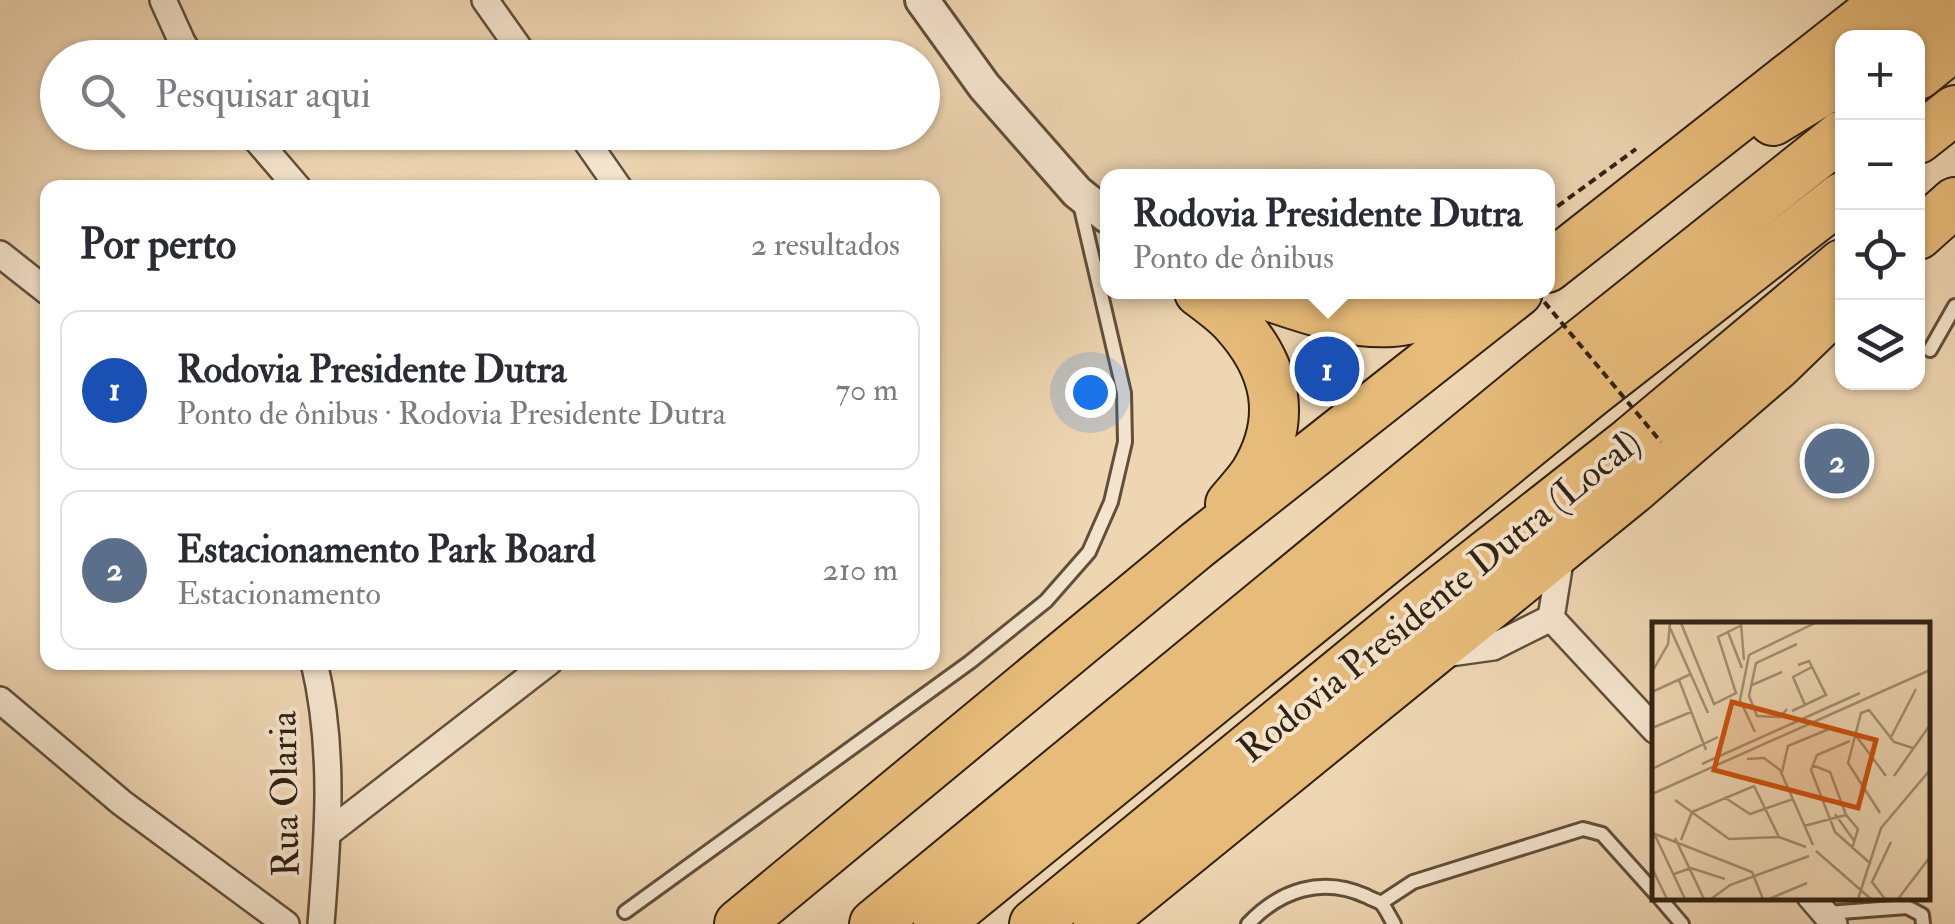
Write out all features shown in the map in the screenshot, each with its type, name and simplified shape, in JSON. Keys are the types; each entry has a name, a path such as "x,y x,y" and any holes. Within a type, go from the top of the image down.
{"highway":[{"path":"1555,246 1882,14 1944,0"},
{"path":"1925,69 1955,45"},
{"path":"1705,142 1776,120 1835,82"},
{"path":"1925,134 1955,110"},
{"path":"874,924 1545,372 1835,141"},
{"path":"1925,195 1955,170"},
{"path":"938,924 1592,392 1835,202"},
{"path":"1925,229 1955,202"},
{"name":"Rodovia Presidente Dutra (Local)","path":"1034,924 1631,441 1835,270"},
{"path":"1197,545 1255,472 1269,441 1275,410 1271,376 1258,350 1234,320 1208,299"},
{"path":"1279,299 1353,321 1395,322 1465,299"},
{"path":"740,924 1197,545 1509,299"},
{"path":"1098,924 1563,548 1777,365 1835,309"}],"street":[{"path":"163,0 181,40"},
{"path":"485,0 513,40"},
{"path":"922,0 984,86 1077,192 1100,210"},
{"path":"265,150 291,180"},
{"path":"593,150 613,180"},
{"path":"0,254 40,286"},
{"path":"1551,618 1563,548"},
{"path":"1428,656 1493,647 1551,618"},
{"path":"1551,618 1652,727"},
{"name":"Rua Olaria","path":"316,670 329,765 321,924"},
{"path":"328,832 540,670"},
{"path":"0,700 122,803 286,924"}],"lane":[{"path":"1077,192 1100,290"},
{"path":"626,912 970,662 1046,602 1089,552 1112,502 1125,442 1124,393 1102,299"},
{"path":"1930,350 1955,306"},
{"path":"1381,903 1412,882 1583,829 1602,834 1652,890"},
{"path":"1248,924 1264,908 1291,892 1322,886 1352,890 1381,903 1394,924"},
{"path":"1660,899 1682,924"},
{"path":"1823,911 1907,907 1922,915 1923,924"}],"path":[{"path":"1555,244 1624,158"},
{"path":"1542,299 1661,442"}],"place":[{"name":"Rodovia Presidente Dutra","path":"1327,369"},
{"name":"Estacionamento Park Board","path":"1837,461"}]}
